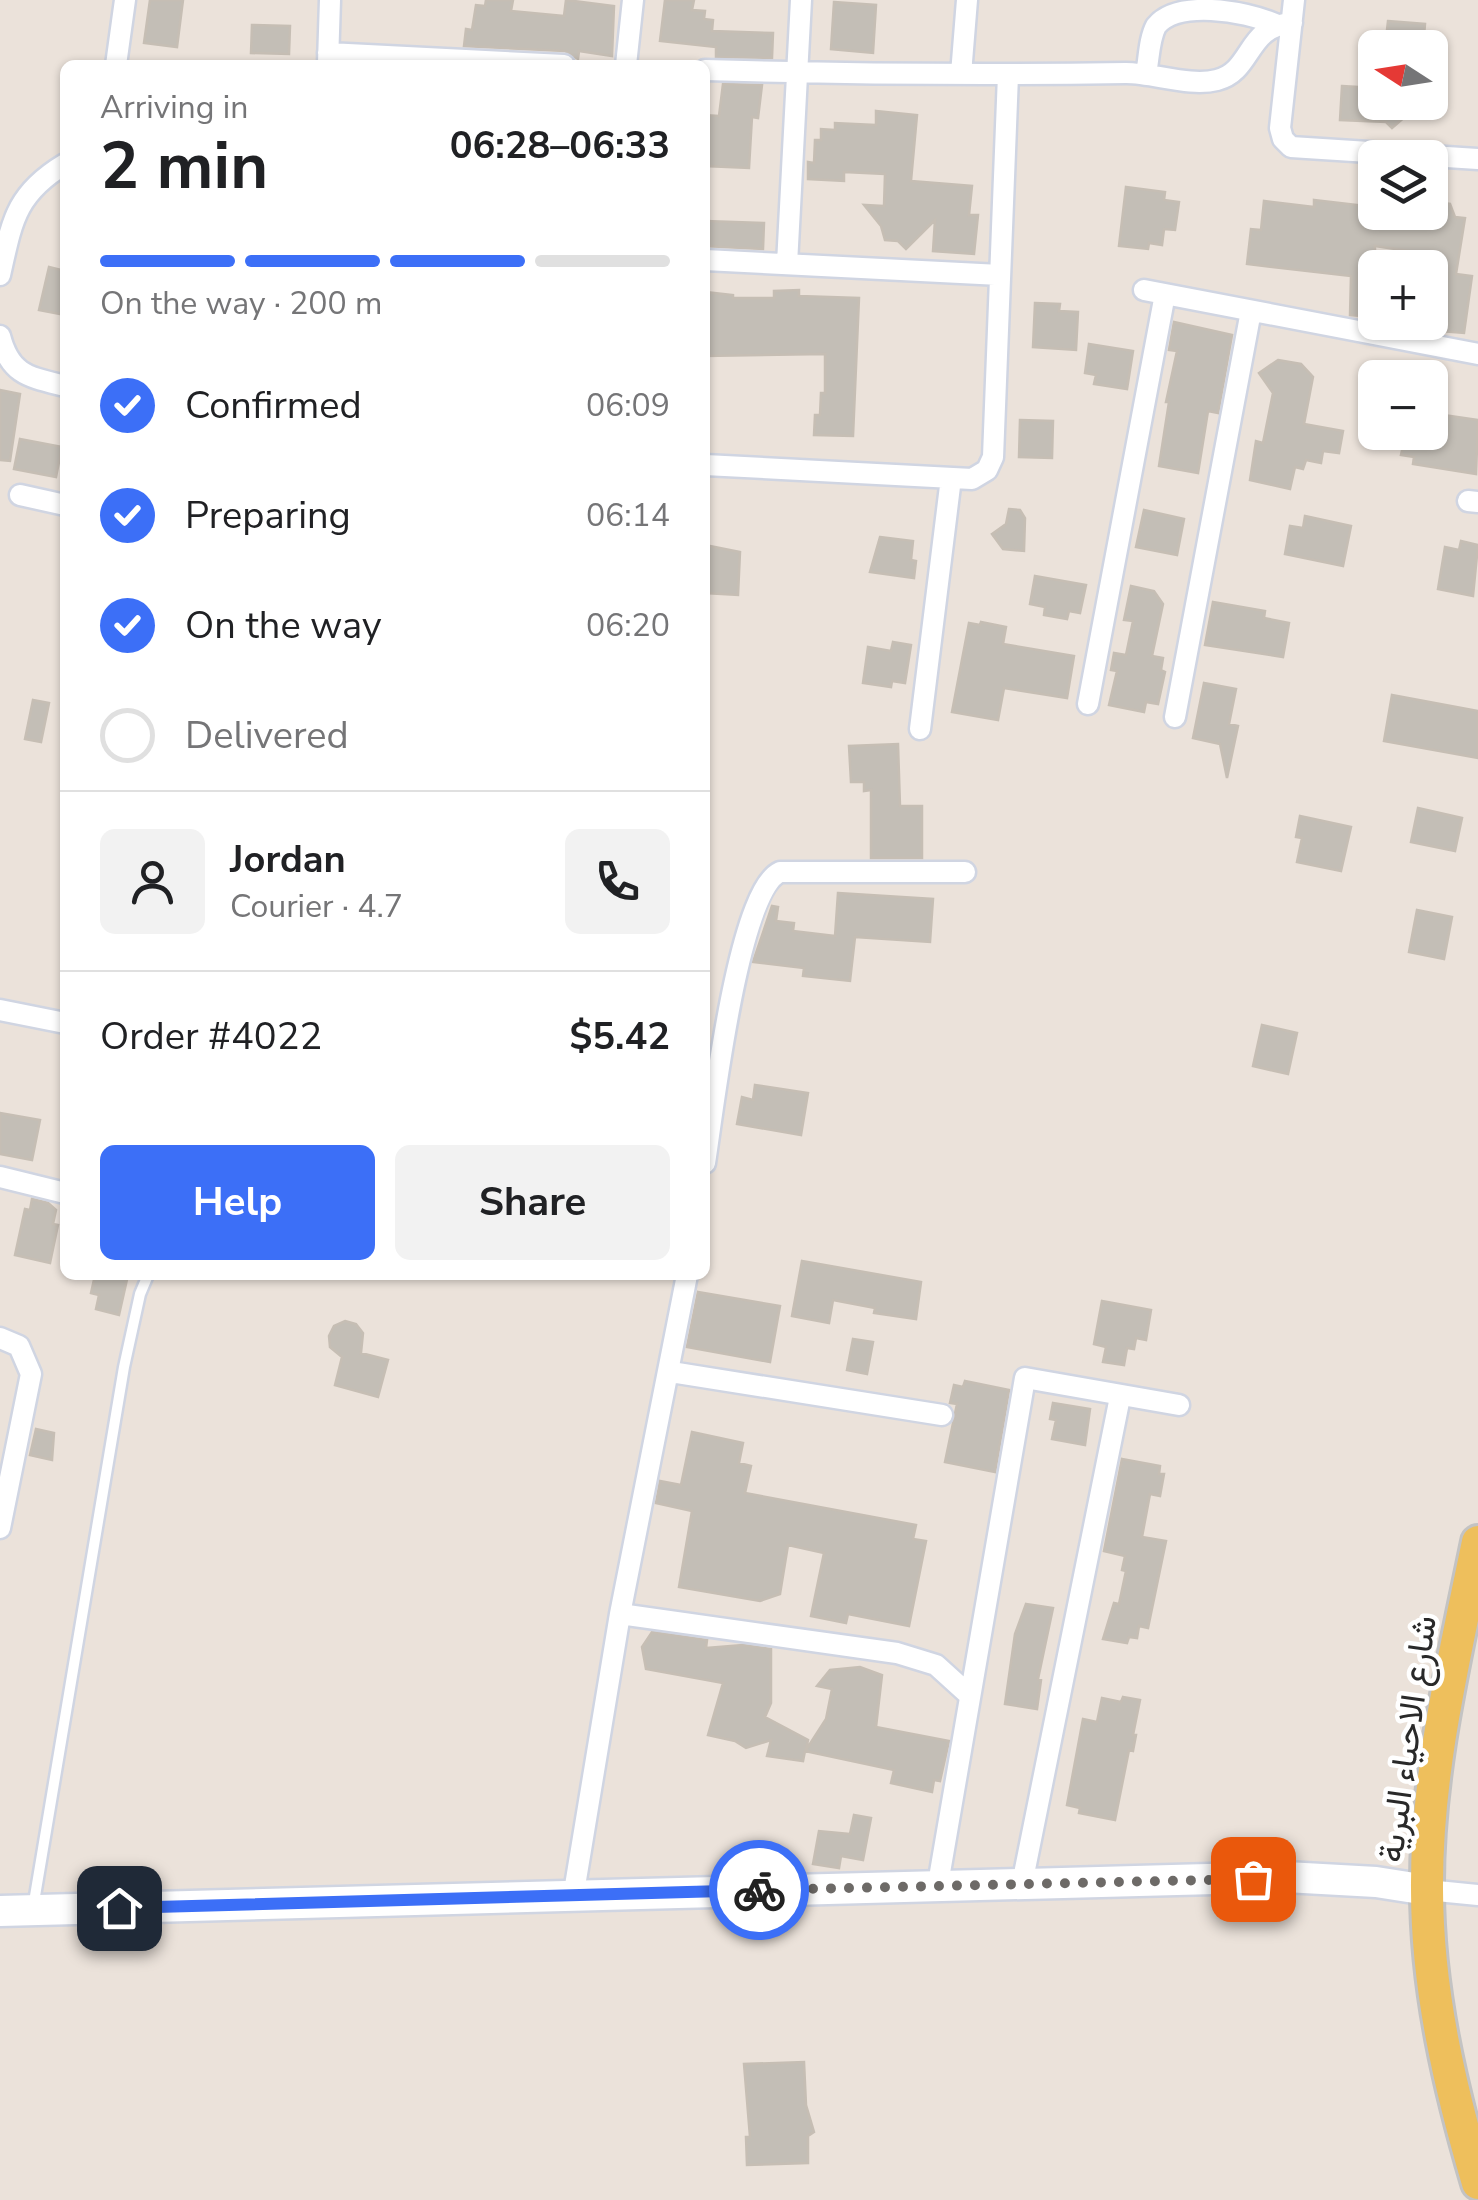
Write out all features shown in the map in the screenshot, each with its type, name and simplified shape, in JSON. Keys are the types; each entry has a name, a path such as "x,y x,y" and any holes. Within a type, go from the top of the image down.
{"main road":[{"name":"شارع الاحياء البرية","path":"1478,1542 1433,1791 1427,1890 1444,2051 1478,2182"}],"street":[{"path":"117,60 125,0"},
{"path":"330,0 328,59 367,60"},
{"path":"627,60 633,0"},
{"path":"786,264 802,0"},
{"path":"961,74 967,0"},
{"path":"1294,0 1283,23 1280,128 1291,147 1478,160"},
{"path":"1146,74 1155,27 1169,9 1184,4 1214,6 1283,23"},
{"path":"710,70 1146,74 1218,80 1232,73 1260,34 1283,23"},
{"path":"710,465 972,479 987,470 993,457 1008,75"},
{"path":"0,275 15,210 43,177 60,167"},
{"path":"710,260 1000,275"},
{"path":"1088,704 1154,292 1478,354"},
{"path":"1175,717 1251,311"},
{"path":"0,336 6,359 28,377 60,385"},
{"path":"920,729 951,478"},
{"path":"20,495 60,504"},
{"path":"710,1134 742,945 755,904 768,880 780,872 966,872"},
{"path":"0,1010 60,1023"},
{"path":"0,1178 60,1192"},
{"path":"573,1898 620,1614 685,1280"},
{"path":"0,1338 19,1346 30,1374 0,1528"},
{"path":"670,1372 942,1415"},
{"path":"938,1884 1025,1378 1179,1405"},
{"path":"1022,1884 1120,1397"},
{"path":"620,1614 898,1653 936,1665 968,1694"},
{"path":"0,1911 1286,1878 1376,1882 1478,1894"}],"lane":[{"path":"32,1911 124,1368 146,1280"}],"building":[{"path":"150,0 183,0 177,47 144,43"},
{"path":"486,0 513,0 511,11 564,16 566,0 614,6 612,56 579,51 578,59 565,51 464,46 466,29 472,30 476,5 485,6"},
{"path":"665,0 694,0 692,10 705,11 704,19 713,20 712,31 773,33 772,58 716,57 716,47 660,41"},
{"path":"834,2 876,5 873,53 831,49"},
{"path":"1388,21 1425,24 1424,30 1387,30"},
{"path":"252,25 290,26 289,54 251,53"},
{"path":"723,84 762,85 758,118 752,117 749,168 710,166 710,115 719,116"},
{"path":"1342,86 1358,87 1358,120 1401,120 1392,128 1386,122 1340,120"},
{"path":"876,111 917,115 911,181 972,186 969,215 978,215 974,254 933,251 935,220 906,249 898,241 885,240 881,226 864,205 884,206 885,174 844,172 844,181 808,179 808,162 814,163 815,140 821,140 821,129 835,130 835,123 876,125"},
{"path":"1126,187 1165,192 1164,200 1179,202 1175,230 1164,229 1162,245 1149,243 1148,249 1119,246"},
{"path":"1314,200 1358,205 1358,230 1448,230 1450,204 1455,217 1465,218 1456,274 1472,276 1464,333 1448,332 1448,250 1375,246 1375,250 1358,250 1358,316 1350,315 1351,276 1247,264 1251,229 1261,230 1264,201 1314,207"},
{"path":"710,221 764,223 763,249 710,246"},
{"path":"49,267 60,270 60,314 39,310"},
{"path":"799,290 799,296 859,298 853,436 814,435 815,415 820,415 821,393 825,393 825,354 710,356 710,293 733,298 774,298 774,291"},
{"path":"1035,303 1060,304 1059,311 1078,312 1076,350 1033,347"},
{"path":"1174,322 1232,335 1218,413 1208,411 1198,473 1159,466 1177,351 1169,350"},
{"path":"1089,344 1133,351 1127,389 1094,384 1096,375 1085,373"},
{"path":"1278,360 1301,364 1313,377 1304,424 1343,431 1339,453 1323,451 1321,463 1306,460 1303,469 1295,467 1290,489 1250,480 1256,441 1263,443 1273,393 1259,373"},
{"path":"0,390 20,394 10,461 0,460"},
{"path":"1448,416 1478,420 1476,474 1413,464 1414,457 1401,455 1402,450 1448,450"},
{"path":"1020,420 1053,421 1052,458 1019,457"},
{"path":"20,439 60,447 56,477 14,469"},
{"path":"1009,509 1020,510 1025,518 1024,551 1003,549 992,534 1006,524"},
{"path":"1144,510 1184,519 1177,555 1136,547"},
{"path":"1305,516 1351,526 1343,566 1285,554 1290,526 1303,528"},
{"path":"880,537 913,541 914,578 870,572"},
{"path":"1461,541 1478,545 1473,596 1438,589 1445,547 1459,550"},
{"path":"710,546 740,552 738,595 710,593"},
{"path":"1035,576 1086,585 1080,613 1069,611 1067,619 1044,615 1045,607 1030,604"},
{"path":"1131,586 1154,591 1163,604 1152,656 1163,658 1161,670 1165,672 1158,704 1146,702 1144,712 1109,705 1117,671 1111,670 1114,653 1126,655 1133,621 1124,620"},
{"path":"1213,602 1265,611 1264,618 1289,623 1283,657 1205,645"},
{"path":"969,623 1006,627 1003,644 1074,656 1067,698 1004,688 998,720 952,712"},
{"path":"893,642 911,645 905,683 892,681 891,687 863,683 868,647 891,651"},
{"path":"1204,683 1236,689 1229,724 1238,726 1227,778 1220,744 1193,738"},
{"path":"1392,695 1478,711 1478,758 1384,741"},
{"path":"33,700 49,703 41,742 25,739"},
{"path":"898,744 900,806 922,806 922,858 871,858 871,790 864,791 864,782 851,782 849,746"},
{"path":"1418,808 1462,818 1455,851 1411,842"},
{"path":"1300,816 1351,827 1341,871 1297,862 1302,838 1296,837"},
{"path":"838,893 933,899 930,942 855,937 850,981 803,976 804,968 753,962 772,906 778,907 776,921 794,923 793,931 835,936"},
{"path":"1417,910 1452,917 1444,959 1409,952"},
{"path":"1262,1025 1297,1033 1288,1074 1253,1066"},
{"path":"755,1085 808,1093 801,1135 737,1124 742,1097 753,1100"},
{"path":"0,1113 40,1120 32,1160 0,1154"},
{"path":"32,1199 48,1203 56,1210 53,1224 58,1225 50,1263 15,1255 25,1209 30,1210"},
{"path":"802,1261 921,1282 916,1319 874,1313 875,1308 833,1300 829,1323 792,1316"},
{"path":"94,1280 127,1280 119,1315 96,1309 99,1295 91,1293"},
{"path":"698,1292 780,1306 770,1362 687,1347"},
{"path":"1102,1301 1151,1310 1146,1340 1136,1338 1134,1349 1127,1348 1124,1365 1103,1362 1106,1347 1094,1344"},
{"path":"345,1321 356,1324 363,1333 361,1353 388,1360 378,1397 335,1385 342,1357 330,1347 329,1336 334,1326"},
{"path":"853,1339 873,1342 867,1374 847,1370"},
{"path":"965,1381 1009,1390 995,1472 945,1462 957,1404 950,1403 954,1385 963,1387"},
{"path":"1053,1403 1090,1409 1085,1445 1052,1439 1056,1420 1050,1419"},
{"path":"36,1429 54,1433 52,1460 30,1455"},
{"path":"692,1432 743,1443 739,1463 751,1466 745,1493 916,1525 913,1539 926,1541 909,1626 848,1614 846,1623 811,1616 824,1553 788,1545 780,1594 760,1601 679,1587 692,1511 656,1503 660,1481 681,1485"},
{"path":"1122,1459 1160,1466 1159,1474 1164,1474 1160,1496 1150,1494 1142,1537 1166,1541 1148,1628 1139,1626 1137,1638 1129,1637 1127,1643 1103,1639 1114,1603 1119,1604 1126,1571 1122,1570 1125,1556 1104,1551"},
{"path":"1026,1604 1053,1608 1038,1679 1041,1680 1037,1709 1005,1704 1015,1634"},
{"path":"652,1632 707,1640 706,1648 743,1645 771,1649 771,1703 765,1717 808,1740 806,1750 826,1719 832,1689 817,1686 830,1670 860,1667 882,1675 876,1727 949,1741 940,1781 934,1780 932,1792 891,1783 894,1770 805,1751 803,1761 767,1756 771,1740 746,1748 735,1741 708,1735 723,1683 646,1669 642,1647"},
{"path":"1123,1697 1140,1700 1133,1751 1129,1750 1115,1820 1079,1813 1080,1808 1067,1805 1083,1719 1097,1722 1102,1698 1121,1702"},
{"path":"854,1815 871,1818 863,1860 841,1856 839,1868 813,1864 819,1831 850,1834"},
{"path":"804,2062 806,2105 814,2132 808,2136 808,2163 747,2165 746,2137 750,2137 744,2064"}],"way so far":[{"path":"759,1890 1253,1879"}],"route":[{"path":"119,1908 759,1890"}]}
